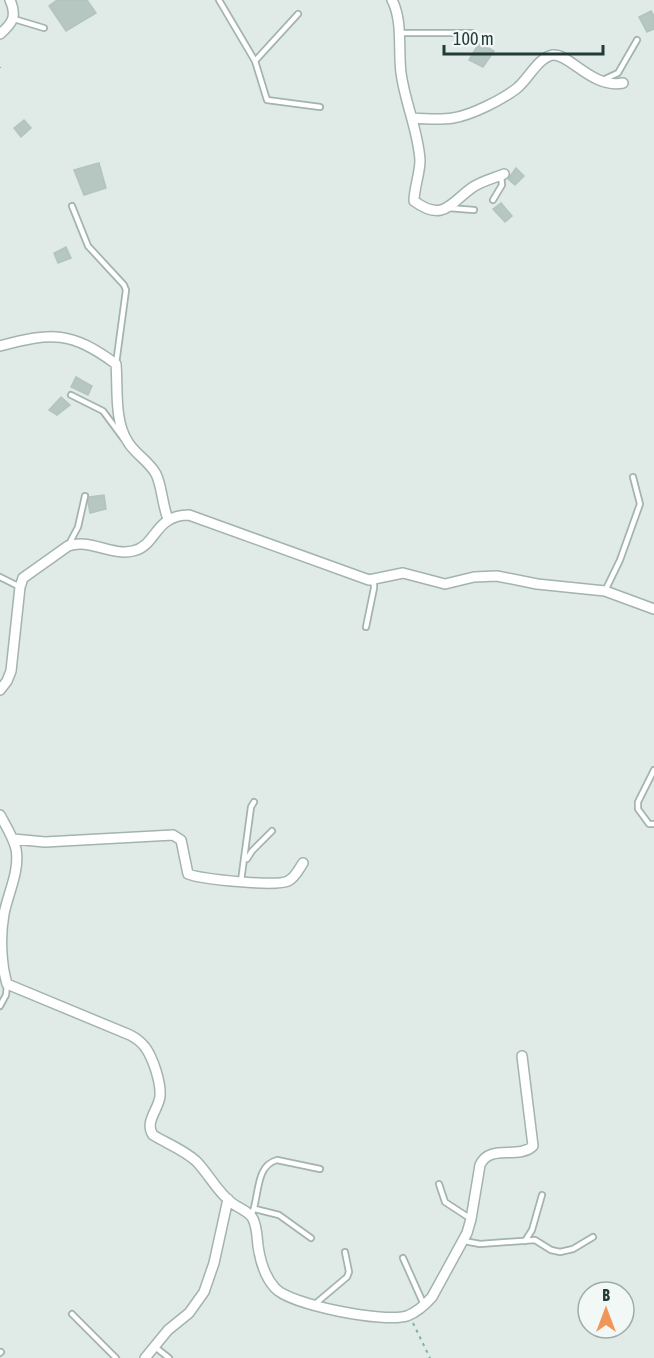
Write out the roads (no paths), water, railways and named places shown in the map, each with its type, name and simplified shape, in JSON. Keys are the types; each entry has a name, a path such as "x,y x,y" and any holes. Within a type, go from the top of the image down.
{"street":[{"path":"0,34 14,19 10,0"},
{"path":"392,0 396,7 401,74 420,163 414,201 437,211 448,208 471,188 483,181 503,175"},
{"path":"412,118 456,117 490,104 517,88 544,59 552,55 560,56 599,81 613,85 623,83"},
{"path":"0,346 35,337 67,337 116,364 119,418 128,443 157,475 163,507 168,519"},
{"path":"0,690 11,671 20,586 23,578 68,546 83,543 114,551 132,551 143,547 168,519 181,515 189,515 369,580 403,573 445,584 486,575 537,584 605,591 654,609"},
{"path":"0,815 13,839 16,861 2,914 3,969 6,984 140,1041 150,1056 160,1088 159,1102 150,1131 196,1161 228,1199 253,1213 260,1259 270,1282 276,1290 285,1295 332,1310 375,1318 408,1315 432,1297 464,1241 471,1219 483,1158 488,1154 524,1151 533,1146 522,1056"},
{"path":"13,839 45,842 173,835 181,840 188,874 241,881 285,883 292,879 303,863"},
{"path":"145,1358 168,1330 189,1312 204,1292 214,1263 228,1199"}],"lane":[{"path":"219,0 255,61 267,100 320,107"},
{"path":"255,61 298,14"},
{"path":"14,19 44,28"},
{"path":"399,33 472,33"},
{"path":"599,81 618,73 637,40"},
{"path":"494,200 502,185 503,175"},
{"path":"72,206 88,246 126,290 116,364"},
{"path":"448,208 474,210"},
{"path":"71,395 103,411 128,443"},
{"path":"605,591 620,560 640,504 633,477"},
{"path":"68,546 78,527 85,496"},
{"path":"0,577 20,586"},
{"path":"366,627 374,588 374,584 369,580"},
{"path":"654,770 638,802 638,809 649,824 654,824"},
{"path":"241,881 251,807 254,802"},
{"path":"245,861 272,831"},
{"path":"0,1006 6,995 6,984"},
{"path":"311,1238 279,1215 253,1213 258,1185 267,1165 272,1161 277,1160 320,1169"},
{"path":"439,1185 444,1202 471,1219"},
{"path":"525,1241 532,1230 542,1195"},
{"path":"464,1241 480,1244 535,1240 551,1250 560,1252 573,1250 593,1237"},
{"path":"315,1304 347,1277 349,1272 345,1252"},
{"path":"403,1258 424,1305"},
{"path":"72,1314 116,1358"},
{"path":"155,1347 169,1358"}]}
